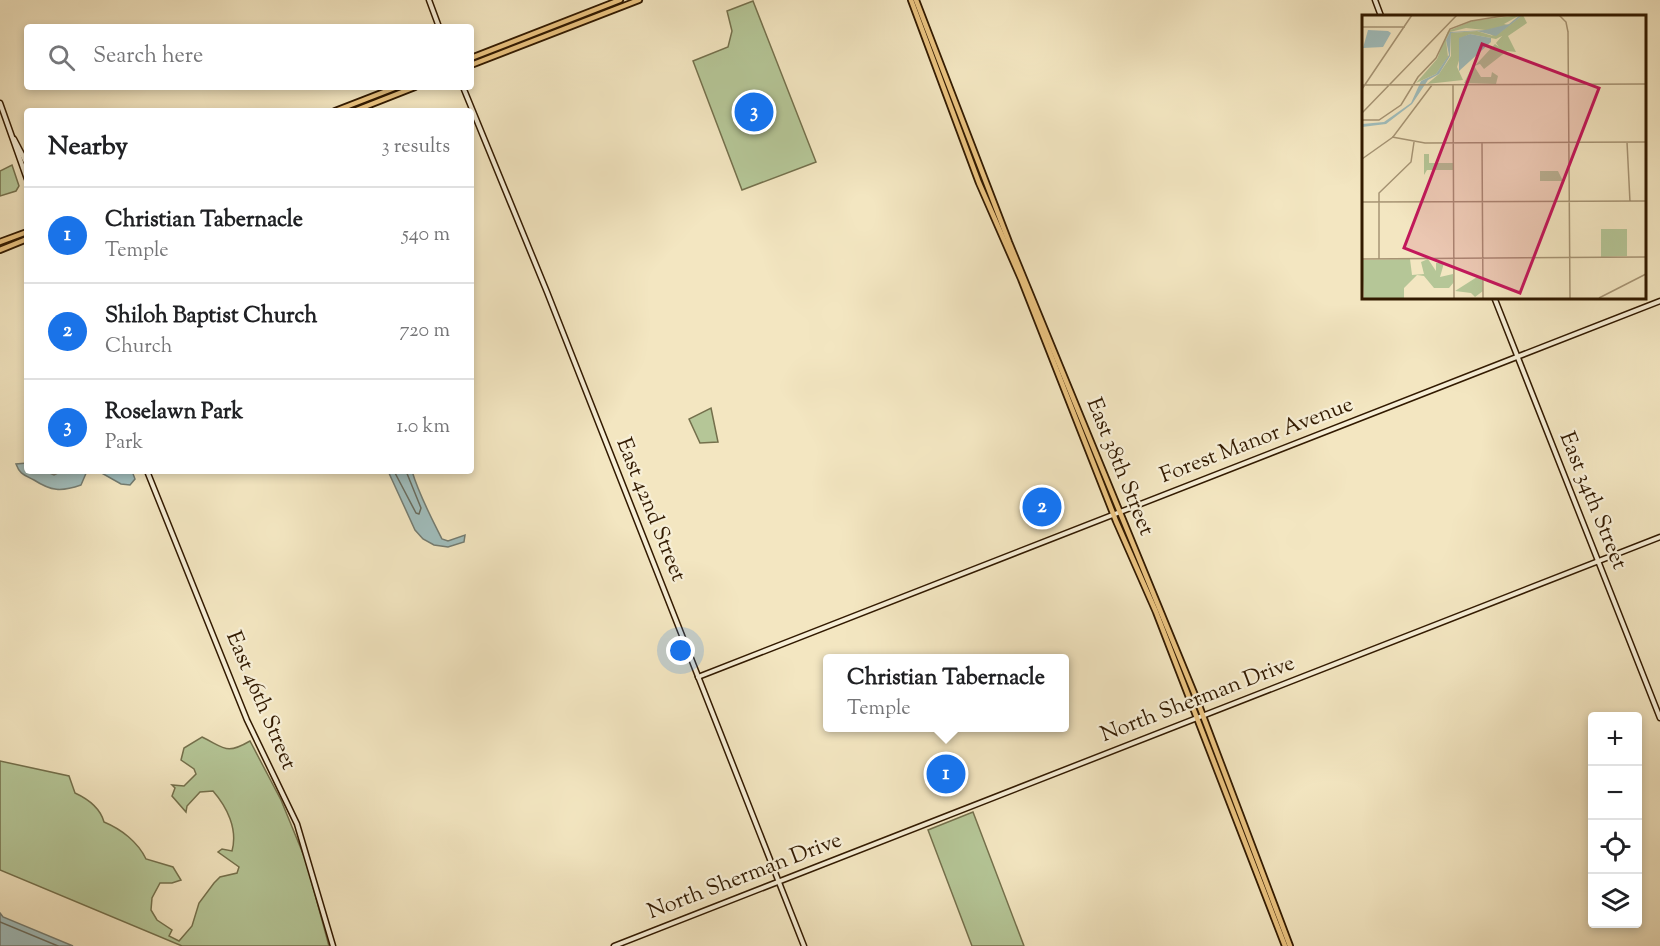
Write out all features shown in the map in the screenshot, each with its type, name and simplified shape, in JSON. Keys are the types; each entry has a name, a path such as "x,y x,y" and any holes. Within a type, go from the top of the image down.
{"main road":[{"path":"429,0 438,24"},
{"path":"474,57 620,0"},
{"path":"474,64 639,0"},
{"name":"East 38th Street","path":"911,0 979,183 1021,279 1200,716 1290,946"},
{"name":"East 38th Street","path":"916,0 1116,514"},
{"path":"1375,0 1381,15"},
{"path":"343,108 389,90"},
{"path":"362,108 408,90"},
{"name":"East 42nd Street","path":"464,90 472,108"},
{"path":"0,103 24,170"},
{"name":"East 42nd Street","path":"474,114 543,283 804,946"},
{"path":"14,139 24,158"},
{"path":"0,242 24,233"},
{"path":"0,250 24,240"},
{"name":"East 34th Street","path":"1494,298 1660,718"},
{"name":"Forest Manor Avenue","path":"698,677 1660,301"},
{"name":"East 46th Street","path":"148,474 247,720 297,824 333,946"},
{"name":"North Sherman Drive","path":"614,946 1660,537"},
{"name":"East 38th Street","path":"1200,716 1285,946"}],"green space":[{"path":"753,1 816,162 742,190 693,61 728,47 732,31 727,11"},
{"path":"12,165 19,186 16,191 0,196 0,171"},
{"path":"711,408 718,442 700,443 689,419"},
{"path":"202,737 230,749 250,741 281,800 306,861 329,946 182,946 0,870 0,761 69,776 75,793 93,804 100,812 104,822 123,832 134,842 146,859 173,867 181,880 160,883 152,898 151,910 157,920 172,930 169,936 179,941 192,926 199,903 214,883 220,877 237,873 239,867 218,852 222,849 232,851 234,835 227,811 213,791 200,792 187,806 186,812 172,796 175,788 172,785 184,786 196,774 194,769 181,760 184,748"},
{"path":"973,812 1024,946 972,946 928,830"}],"water":[{"path":"24,463 24,474 86,474 81,485 68,489 56,489 25,476 16,464"},
{"path":"103,474 133,474 135,479 130,485 121,484"},
{"path":"389,474 413,474 442,539 448,541 465,535 464,542 448,547 434,545 423,539 415,530"},
{"path":"0,913 3,917 73,946 0,946"}],"place":[{"name":"Roselawn Park","path":"754,112"},
{"name":"Shiloh Baptist Church","path":"1042,507"},
{"name":"Christian Tabernacle","path":"946,774"}]}
